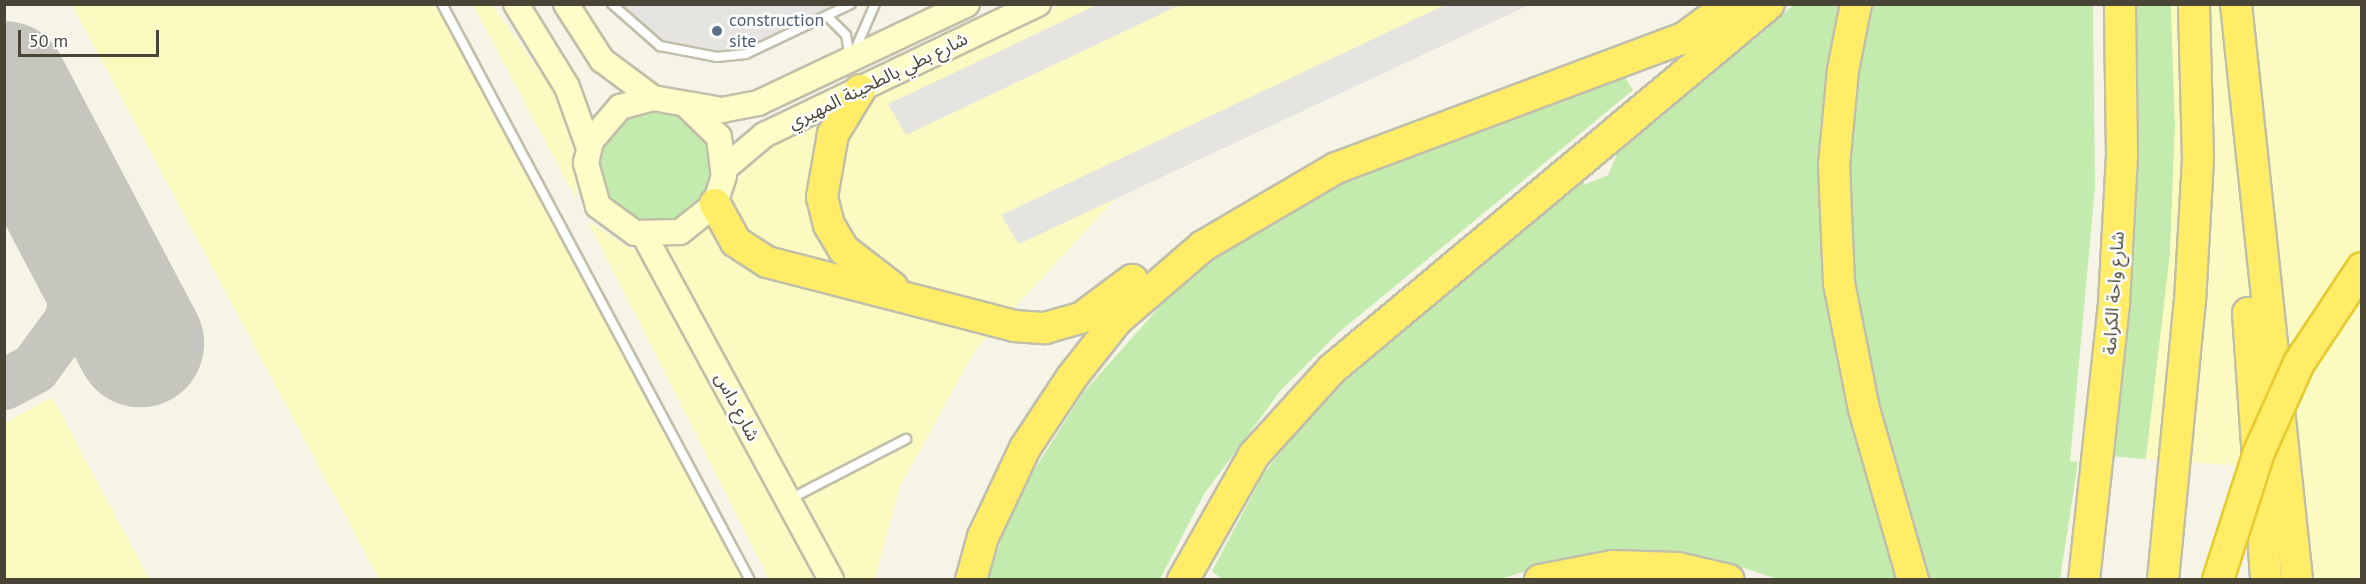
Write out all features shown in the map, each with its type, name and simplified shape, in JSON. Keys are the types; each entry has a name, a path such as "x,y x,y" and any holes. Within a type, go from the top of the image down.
{"highway":[{"path":"971,579 983,537 1025,448 1117,320 1203,246 1269,205 1336,168 1684,38 1730,4"},
{"path":"1184,579 1254,455 1332,369 1769,4"},
{"path":"1856,4 1843,70 1834,165 1839,283 1864,410 1913,579"},
{"name":"شارع واحة الكرامة","path":"2084,579 2101,459 2122,155 2120,4"},
{"path":"2163,579 2180,449 2198,159 2194,4"},
{"path":"2236,4 2297,579"},
{"path":"860,90 828,151 825,212 836,238 854,261 912,300"},
{"path":"715,204 727,231 756,257 1014,326 1070,322 1107,302 1178,242 1275,183 1359,145 1434,130"},
{"path":"2256,207 2246,275 2266,579"},
{"path":"2218,579 2259,452 2299,363 2361,268"},
{"path":"1540,579 1613,566 1678,568 1729,579"}],"street":[{"path":"516,4 567,87 590,148 589,186 598,206 614,223 644,235 680,232 715,204 725,168 718,137 687,105 653,99 620,107 603,122 590,148"},
{"path":"566,4 602,60 653,99"},
{"name":"شارع بطي بالطحينة المهيري","path":"687,105 747,106 849,62 967,4"},
{"name":"شارع بطي بالطحينة المهيري","path":"725,168 765,135 1038,4"},
{"name":"شارع داس","path":"644,235 831,579"}],"lane":[{"path":"442,4 750,579"},
{"path":"612,4 660,46 717,57 746,54 851,4"},
{"path":"849,62 875,4"},
{"path":"827,16 846,35 849,62"},
{"path":"788,500 906,439"}],"shaded area":[{"path":"1099,4 1180,5 906,135 888,104"},
{"name":"construction site","path":"612,5 851,5 746,54 660,46"},
{"path":"1445,5 1529,5 1019,244 1001,215"},
{"path":"1794,5 1840,5 1820,126 1821,265 1850,410 1895,579 1777,579 1717,559 1634,551 1578,556 1500,579 1223,580 1212,571 1264,473 1334,386 1584,178 1584,185 1608,175 1619,150"},
{"path":"1869,5 2093,5 2095,187 2070,461 2078,462 2060,579 1927,579 1888,455 1852,263 1849,107"},
{"path":"2123,5 2171,5 2175,125 2170,254 2146,459 2098,455"},
{"path":"1624,76 1633,90 1338,333 1281,390 1204,494 1160,579 988,580 1014,502 1083,393 1171,294 1239,236 1354,175"},
{"path":"655,109 677,113 695,126 708,144 712,166 708,188 695,206 677,219 655,223 633,219 615,206 602,188 598,166 602,144 615,126 633,113"}],"sand":[{"path":"72,5 442,5 748,579 379,579"},
{"path":"473,5 492,5 554,90 578,145 576,199"},
{"path":"1060,5 1481,5 1145,167 976,349 900,486 875,579 769,579 588,221 631,249 690,242 714,223 747,163 771,145"},
{"path":"2171,5 2361,5 2361,579 2315,579 2297,470 2146,459 2170,254 2175,125"},
{"path":"52,397 149,579 5,579 5,423"}],"taxiway":[{"path":"4,384 34,368 70,319 78,265 71,207"}],"runway":[{"path":"4,85 140,343"}],"place":[{"name":"construction site","path":"717,31"}]}
